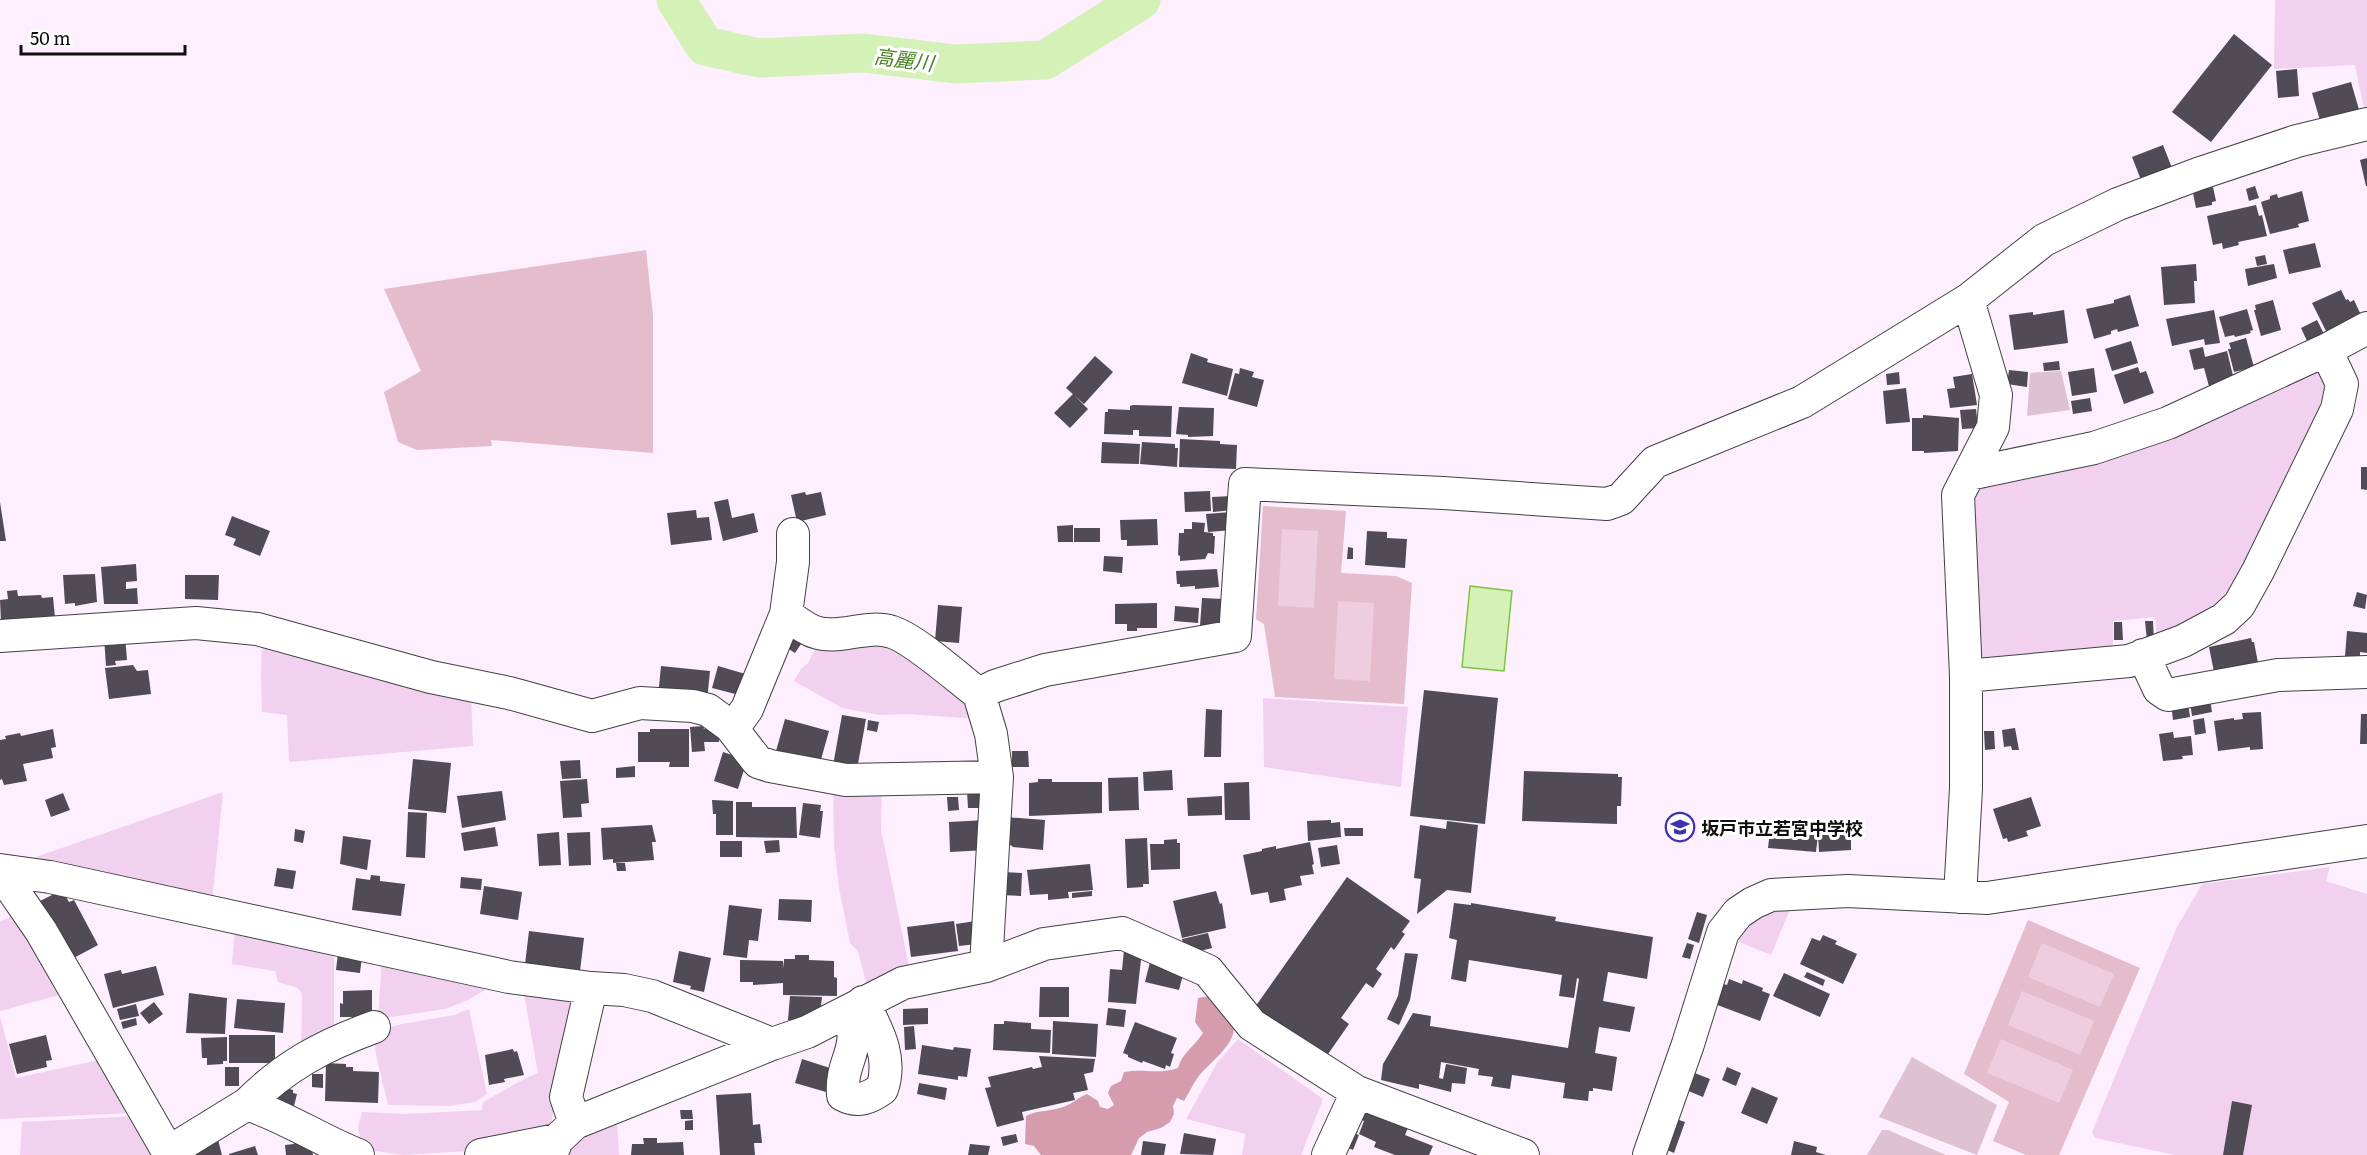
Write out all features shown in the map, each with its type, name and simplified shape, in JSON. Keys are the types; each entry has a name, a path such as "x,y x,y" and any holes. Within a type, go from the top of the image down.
{"street":[{"path":"979,694 995,686 1045,670 1235,636 1245,484 1443,493 1607,504 1621,499 1655,462 1802,402 1968,300 2044,240 2118,204 2198,174 2297,141 2367,124"},
{"path":"1960,897 1966,788 1966,676 1958,495 1993,427 1996,395 1968,300"},
{"path":"1968,474 2094,448 2168,423 2326,350 2367,328"},
{"path":"1966,676 2129,661 2202,633 2224,619 2239,605 2258,571 2337,409 2342,384 2326,350"},
{"path":"730,726 739,720 747,709 786,614 793,562 793,534"},
{"path":"786,614 820,634 865,629 895,633 979,694 991,734 997,777 986,966"},
{"path":"0,636 196,623 258,629 431,676 509,693 592,716 640,703 693,706 708,710 730,726 758,762 770,766 846,780 997,777"},
{"path":"2143,655 2159,689 2168,695 2278,675 2367,672"},
{"path":"1649,1155 1688,1044 1723,932 1737,913 1771,895 1848,891 1988,898 2367,841"},
{"path":"0,870 50,877 520,979 624,990 652,996 772,1044"},
{"path":"0,878 12,889 41,931 169,1154 247,1104 270,1082 303,1058 337,1040 374,1027"},
{"path":"480,1155 561,1139 772,1044 807,1032 903,983 986,966 1044,944 1122,933 1208,971 1252,1025 1356,1092 1524,1155"},
{"path":"561,1139 566,1096 591,988"},
{"path":"1328,1155 1356,1092"},
{"path":"247,1104 275,1113 334,1145 358,1155"}],"shaded area":[{"path":"2275,0 2367,0 2367,113 2365,114 2355,65 2274,69"},
{"path":"646,250 653,315 653,453 491,440 492,446 417,450 398,442 384,392 421,371 384,289"},
{"path":"2320,363 2332,393 2231,602 2157,640 2155,617 2113,621 2113,650 1972,664 1966,516 1976,482"},
{"path":"2061,371 2070,410 2027,416 2030,373"},
{"path":"1263,506 1346,511 1341,573 1396,576 1412,583 1404,704 1275,697 1264,624 1256,619"},
{"path":"1282,529 1318,531 1314,608 1278,606"},
{"path":"1470,586 1512,591 1504,671 1462,667"},
{"path":"1338,601 1374,603 1370,681 1334,679"},
{"path":"876,633 964,692 979,719 906,714 880,715 842,708 794,681 814,651 814,639"},
{"path":"262,636 471,691 473,746 289,762 287,715 262,712"},
{"path":"1263,698 1408,707 1401,787 1264,767"},
{"path":"833,785 882,785 881,829 910,972 873,990 866,982 858,951 850,943 839,888 834,845"},
{"path":"223,792 212,903 35,867 33,858"},
{"path":"2330,867 2326,881 2367,894 2367,1155 2175,1155 2095,1138 2092,1132 2177,927 2202,884"},
{"path":"1791,907 1771,955 1732,939 1743,926 1768,910"},
{"path":"12,916 45,962 63,994 0,1011 0,922"},
{"path":"2028,920 2140,968 2059,1155 2026,1155 1993,1141 2009,1102 1964,1074"},
{"path":"235,926 334,946 334,1034 301,1050 302,994 298,988 278,982 275,971 232,964"},
{"path":"2042,943 2114,974 2100,1007 2028,977"},
{"path":"382,957 495,984 468,1000 445,1009 378,1019"},
{"path":"523,988 578,1002 549,1132 484,1150 403,1155 362,1149 358,1127 362,1112 406,1114 482,1110 483,1102 538,1073"},
{"path":"2022,991 2094,1021 2080,1055 2008,1025"},
{"path":"1209,996 1230,1015 1234,1024 1230,1041 1198,1077 1184,1101 1177,1098 1170,1122 1139,1138 1131,1155 1041,1155 1034,1146 1025,1144 1026,1116 1065,1107 1087,1094 1098,1101 1100,1107 1108,1109 1114,1105 1108,1093 1111,1086 1121,1081 1124,1072 1163,1071 1178,1068 1182,1058 1203,1033 1195,1022 1198,998"},
{"path":"469,1009 487,1094 475,1102 449,1106 388,1105 373,1032 402,1024 454,1015"},
{"path":"0,1016 16,1078 99,1060 131,1113 0,1119"},
{"path":"1238,1039 1323,1099 1301,1155 1242,1155 1245,1134 1186,1119 1217,1063"},
{"path":"2001,1039 2073,1070 2059,1103 1987,1073"},
{"path":"1912,1057 1997,1105 1977,1155 1879,1117"},
{"path":"136,1116 153,1155 20,1155 22,1122"},
{"path":"617,1121 619,1155 568,1155 569,1145"},
{"path":"1882,1130 1888,1130 1946,1155 1867,1155"}],"building":[{"path":"2234,34 2272,65 2211,142 2172,112"},
{"path":"2297,69 2299,96 2278,98 2276,71"},
{"path":"2351,82 2360,113 2321,124 2312,93"},
{"path":"2163,145 2172,168 2141,180 2132,157"},
{"path":"2367,158 2367,186 2366,186 2360,160"},
{"path":"2208,185 2209,188 2213,187 2216,201 2212,202 2212,205 2196,208 2192,188"},
{"path":"2255,186 2259,198 2249,201 2246,189"},
{"path":"2302,191 2309,221 2298,224 2299,227 2270,234 2261,202 2277,194 2278,198"},
{"path":"2256,205 2259,216 2262,215 2267,236 2238,242 2239,245 2223,249 2222,243 2213,245 2207,216"},
{"path":"2315,243 2321,267 2289,274 2283,250"},
{"path":"2265,255 2267,264 2257,266 2255,257"},
{"path":"2196,264 2195,303 2164,305 2161,267"},
{"path":"2274,264 2277,278 2248,286 2245,269"},
{"path":"2341,290 2346,300 2350,302 2354,300 2361,315 2326,331 2312,303"},
{"path":"2130,295 2139,326 2118,332 2117,329 2111,331 2111,334 2094,339 2086,309 2114,303 2114,300"},
{"path":"2273,300 2281,330 2261,336 2254,310 2256,310 2255,305"},
{"path":"2247,309 2253,330 2250,331 2251,333 2225,337 2219,317"},
{"path":"2064,310 2068,343 2014,350 2009,315 2033,312 2033,315"},
{"path":"2214,310 2220,343 2205,345 2204,339 2172,346 2166,319"},
{"path":"2317,320 2325,336 2308,343 2301,328"},
{"path":"2246,338 2254,367 2234,372 2228,349 2231,349 2229,343"},
{"path":"2131,341 2138,363 2112,371 2105,349"},
{"path":"2203,347 2205,357 2227,351 2235,384 2210,390 2204,368 2194,370 2189,350"},
{"path":"1191,353 1208,359 1207,362 1233,369 1227,396 1182,383"},
{"path":"1095,356 1113,372 1084,404 1066,388"},
{"path":"2059,361 2060,370 2044,371 2043,363"},
{"path":"2138,367 2140,373 2146,371 2154,393 2124,404 2114,375"},
{"path":"1240,368 1254,372 1252,377 1264,380 1257,407 1228,399 1235,373 1239,374"},
{"path":"2094,368 2097,392 2072,396 2068,372"},
{"path":"2009,370 2028,372 2027,387 2007,384"},
{"path":"1899,372 1900,384 1887,385 1886,374"},
{"path":"1972,374 1977,405 1950,408 1947,389 1955,388 1953,377"},
{"path":"1906,388 1910,422 1886,424 1883,391"},
{"path":"1073,394 1088,409 1070,428 1054,413"},
{"path":"2090,398 2092,411 2073,414 2071,401"},
{"path":"1130,406 1172,406 1171,437 1139,436 1139,430 1133,430 1133,435 1104,434 1105,412 1108,412 1108,409 1130,410"},
{"path":"1179,407 1214,408 1213,436 1188,437 1188,435 1176,434"},
{"path":"1976,409 1978,428 1962,429 1960,410"},
{"path":"1923,415 1959,418 1958,451 1924,453 1924,451 1912,451 1912,418 1923,418"},
{"path":"1180,439 1220,441 1220,444 1237,445 1236,469 1179,467"},
{"path":"1102,442 1140,444 1139,464 1101,463"},
{"path":"1142,442 1175,444 1175,448 1178,448 1177,467 1140,464"},
{"path":"2361,467 2367,467 2367,490 2361,489"},
{"path":"1210,491 1211,511 1185,512 1184,492"},
{"path":"805,492 806,495 821,492 826,515 797,522 791,495"},
{"path":"1232,496 1233,510 1213,512 1212,497"},
{"path":"728,499 732,518 754,513 758,532 723,541 714,502"},
{"path":"0,502 6,541 0,541"},
{"path":"696,510 697,518 709,517 712,540 671,545 667,513"},
{"path":"1231,512 1233,530 1208,532 1206,514"},
{"path":"232,516 270,531 260,556 233,545 236,539 225,535"},
{"path":"1157,519 1158,545 1127,546 1127,540 1121,540 1120,520"},
{"path":"1192,522 1205,523 1204,532 1213,533 1215,536 1214,554 1208,553 1205,559 1180,561 1179,533 1184,533 1184,529 1192,529"},
{"path":"1073,525 1073,542 1058,542 1057,526"},
{"path":"1074,528 1100,528 1100,542 1074,542"},
{"path":"1367,531 1387,532 1387,538 1407,539 1405,568 1365,565"},
{"path":"1348,547 1353,548 1353,559 1347,559"},
{"path":"1104,556 1123,557 1122,573 1103,571"},
{"path":"136,564 137,581 126,582 126,589 137,588 138,604 104,604 101,567"},
{"path":"1217,569 1219,587 1195,589 1195,586 1180,587 1180,584 1177,584 1176,571"},
{"path":"95,574 97,602 75,606 75,603 65,604 63,575"},
{"path":"185,575 219,575 218,600 185,599"},
{"path":"17,590 18,596 53,597 55,618 1,622 0,600 8,599 7,591"},
{"path":"2357,592 2367,595 2365,609 2353,606"},
{"path":"1202,598 1224,599 1222,627 1200,626"},
{"path":"1157,603 1157,628 1137,628 1137,631 1127,631 1127,624 1115,624 1115,604"},
{"path":"938,605 962,607 959,643 935,641"},
{"path":"1175,606 1199,608 1198,623 1174,621"},
{"path":"2145,621 2153,621 2154,641 2147,641"},
{"path":"2114,622 2122,622 2123,640 2114,640"},
{"path":"793,627 807,635 795,653 781,644"},
{"path":"2347,631 2367,633 2367,653 2360,652 2360,657 2345,656"},
{"path":"125,636 127,660 115,661 116,665 106,666 104,637"},
{"path":"2251,638 2254,642 2259,668 2214,672 2209,647"},
{"path":"133,665 137,671 148,670 151,694 109,699 105,668"},
{"path":"661,666 710,671 707,701 658,697"},
{"path":"718,666 749,675 743,696 712,688"},
{"path":"1424,690 1498,698 1485,824 1410,816"},
{"path":"2210,699 2212,712 2192,716 2190,702"},
{"path":"2188,702 2190,717 2173,720 2171,704"},
{"path":"1206,709 1222,710 1221,757 1204,757"},
{"path":"2261,712 2263,749 2250,750 2250,747 2218,751 2214,721 2243,719 2242,713"},
{"path":"2361,714 2367,714 2367,744 2360,744"},
{"path":"842,715 866,719 856,775 832,771"},
{"path":"2204,718 2206,733 2195,735 2193,720"},
{"path":"785,719 829,731 820,763 776,751"},
{"path":"868,720 879,722 877,732 867,730"},
{"path":"703,726 704,729 719,728 719,742 704,742 705,751 692,752 690,727"},
{"path":"2015,728 2019,750 2012,750 2011,746 2004,747 2002,730"},
{"path":"53,729 56,747 51,748 53,758 23,764 27,781 4,785 2,779 0,780 0,740 6,739 5,736 20,733 21,736"},
{"path":"650,729 689,729 689,767 669,767 670,762 638,762 638,732 650,732"},
{"path":"1984,731 1994,731 1995,749 1985,750"},
{"path":"2173,732 2174,738 2191,736 2193,755 2182,756 2183,759 2163,761 2159,734"},
{"path":"1012,751 1028,751 1029,767 1012,767"},
{"path":"723,752 747,760 738,789 714,781"},
{"path":"413,759 451,763 446,813 408,809"},
{"path":"580,760 581,778 562,779 560,761"},
{"path":"635,766 635,777 616,778 616,768"},
{"path":"1172,770 1173,790 1144,791 1143,772"},
{"path":"1524,771 1618,774 1618,777 1622,777 1621,806 1617,806 1617,824 1522,821"},
{"path":"1138,777 1139,810 1109,811 1108,778"},
{"path":"587,779 589,803 581,804 582,817 563,818 560,781"},
{"path":"1038,779 1052,779 1052,782 1102,782 1102,813 1029,816 1029,783 1038,782"},
{"path":"1249,782 1250,820 1225,820 1224,783"},
{"path":"983,790 984,808 968,808 967,791"},
{"path":"502,791 506,820 462,828 457,796"},
{"path":"63,793 70,810 51,817 45,800"},
{"path":"1222,796 1222,815 1188,816 1187,798"},
{"path":"947,797 958,797 959,810 948,811"},
{"path":"2031,797 2041,826 2026,831 2028,836 2008,842 2007,838 2003,839 1993,809"},
{"path":"712,800 733,801 733,835 716,835 716,814 713,814"},
{"path":"736,802 752,802 752,807 796,807 797,838 736,837"},
{"path":"803,803 821,805 820,811 823,811 820,838 799,835"},
{"path":"408,812 427,813 425,858 406,857"},
{"path":"1006,817 1045,820 1043,850 1013,847 1004,840"},
{"path":"986,820 987,850 950,852 949,822"},
{"path":"1331,820 1331,823 1340,822 1341,837 1308,841 1307,821"},
{"path":"1447,821 1478,825 1471,893 1447,890 1417,914 1421,879 1414,878 1420,825 1446,829"},
{"path":"652,825 656,842 652,842 654,860 613,863 613,859 603,860 601,828"},
{"path":"495,827 498,846 464,851 461,833"},
{"path":"1344,828 1363,828 1363,836 1345,836"},
{"path":"295,829 305,831 303,843 294,841"},
{"path":"1770,831 1818,835 1816,852 1768,848"},
{"path":"559,832 561,865 539,866 537,834"},
{"path":"590,832 591,865 569,866 567,833"},
{"path":"1851,833 1851,850 1819,852 1818,835"},
{"path":"343,836 371,840 367,870 340,864"},
{"path":"1147,838 1149,884 1143,884 1143,887 1127,888 1125,839"},
{"path":"1177,839 1177,843 1180,843 1180,869 1151,870 1150,844 1164,844 1164,840"},
{"path":"779,840 780,852 766,853 764,841"},
{"path":"720,841 742,841 742,857 720,857"},
{"path":"1310,842 1314,874 1300,876 1302,885 1284,889 1286,900 1270,903 1268,892 1251,895 1243,855 1276,846 1276,849"},
{"path":"1337,845 1340,864 1321,867 1318,848"},
{"path":"616,863 625,863 626,871 617,871"},
{"path":"1090,864 1093,890 1068,892 1069,898 1048,900 1048,894 1030,895 1027,870"},
{"path":"277,868 296,871 293,889 274,886"},
{"path":"1002,872 1022,873 1021,896 1001,895"},
{"path":"371,875 380,876 380,881 405,884 401,916 352,910 356,878 370,880"},
{"path":"461,877 482,879 481,890 460,888"},
{"path":"1347,877 1410,921 1402,932 1405,934 1394,950 1391,947 1376,969 1382,974 1373,988 1366,983 1341,1018 1349,1024 1326,1057 1255,1007"},
{"path":"484,886 522,892 518,920 480,914"},
{"path":"62,890 69,902 74,900 98,945 70,960 38,902"},
{"path":"1092,891 1092,896 1072,898 1072,893"},
{"path":"1216,891 1220,904 1222,903 1226,928 1182,938 1173,901"},
{"path":"779,899 812,900 811,922 778,920"},
{"path":"1454,903 1471,905 1471,903 1556,917 1555,921 1653,937 1647,979 1608,972 1603,1001 1635,1007 1630,1032 1599,1027 1595,1053 1617,1057 1612,1091 1593,1088 1593,1091 1589,1091 1588,1101 1563,1098 1565,1083 1512,1075 1510,1089 1491,1086 1493,1077 1478,1075 1479,1069 1441,1062 1439,1078 1443,1079 1446,1064 1467,1068 1465,1084 1452,1083 1451,1092 1419,1084 1419,1089 1381,1080 1383,1064 1413,1013 1431,1016 1430,1026 1568,1048 1579,979 1577,978 1574,998 1559,996 1562,975 1469,960 1466,982 1451,979 1457,940 1449,938"},
{"path":"729,905 762,909 758,941 749,940 747,958 723,955"},
{"path":"1697,912 1707,915 1699,943 1688,939"},
{"path":"982,920 985,943 959,946 956,924"},
{"path":"954,921 958,951 911,957 907,927"},
{"path":"529,931 584,938 580,971 525,964"},
{"path":"1208,933 1212,948 1188,954 1185,951 1182,939"},
{"path":"1823,935 1837,941 1835,944 1857,954 1843,984 1800,964 1812,938 1820,941"},
{"path":"1687,943 1694,945 1690,959 1682,957"},
{"path":"1124,950 1142,951 1136,1004 1108,1002 1110,969 1122,970"},
{"path":"679,951 711,958 704,992 673,982"},
{"path":"338,953 362,956 360,973 336,970"},
{"path":"1405,953 1418,954 1410,1000 1399,1025 1387,1019 1398,996"},
{"path":"795,955 809,955 809,960 834,961 837,996 783,995 783,983 753,985 753,982 740,982 740,960 783,961 784,968 784,959 795,959"},
{"path":"1150,962 1184,971 1179,990 1145,982"},
{"path":"156,966 164,995 113,1008 104,974 121,970 122,974"},
{"path":"1807,972 1825,980 1823,986 1804,977"},
{"path":"1784,973 1830,994 1820,1017 1773,996"},
{"path":"1729,979 1742,984 1743,980 1763,988 1762,991 1770,994 1760,1021 1712,1003 1720,983 1727,985"},
{"path":"1040,987 1069,987 1069,1017 1039,1017"},
{"path":"372,990 372,1017 340,1017 343,991"},
{"path":"189,993 227,998 225,1034 186,1033"},
{"path":"790,996 822,997 820,1015 807,1022 788,1020"},
{"path":"237,999 285,1003 283,1033 234,1028"},
{"path":"154,1002 163,1014 149,1024 140,1013"},
{"path":"136,1004 139,1016 120,1020 117,1009"},
{"path":"928,1008 928,1024 903,1025 903,1009"},
{"path":"1108,1008 1126,1010 1124,1027 1106,1025"},
{"path":"136,1018 137,1025 123,1029 121,1022"},
{"path":"1004,1021 1031,1023 1031,1029 1051,1030 1050,1053 993,1050 994,1024 1004,1024"},
{"path":"1053,1021 1098,1024 1096,1057 1052,1054"},
{"path":"1135,1022 1177,1038 1171,1053 1174,1054 1170,1067 1166,1065 1165,1069 1143,1061 1142,1063 1123,1053"},
{"path":"914,1026 916,1049 905,1050 904,1027"},
{"path":"46,1035 52,1060 46,1061 47,1067 17,1074 9,1044"},
{"path":"229,1035 275,1035 275,1063 229,1063"},
{"path":"227,1037 227,1061 223,1061 223,1064 207,1065 207,1058 202,1058 201,1038"},
{"path":"922,1045 953,1050 954,1047 971,1049 967,1077 958,1076 958,1080 918,1074"},
{"path":"513,1049 514,1052 517,1051 524,1075 489,1085 485,1055"},
{"path":"1039,1056 1095,1059 1093,1072 1084,1074 1088,1090 1073,1093 1075,1100 1022,1112 1024,1120 997,1127 985,1088 991,1087 988,1077 1032,1067 1033,1069 1042,1067"},
{"path":"802,1059 833,1069 826,1092 795,1083"},
{"path":"326,1063 346,1064 346,1067 353,1067 353,1071 379,1072 378,1103 325,1101"},
{"path":"225,1067 239,1067 239,1086 225,1086"},
{"path":"1727,1067 1741,1073 1736,1086 1722,1080"},
{"path":"1692,1072 1710,1079 1703,1097 1686,1090"},
{"path":"312,1074 323,1074 323,1088 312,1087"},
{"path":"919,1083 947,1088 945,1100 917,1094"},
{"path":"274,1085 293,1090 293,1093 297,1094 293,1110 270,1104"},
{"path":"1752,1087 1778,1098 1767,1124 1741,1113"},
{"path":"751,1093 753,1125 760,1124 762,1143 754,1143 755,1155 720,1155 716,1095"},
{"path":"2232,1101 2252,1105 2243,1155 2223,1155"},
{"path":"1366,1106 1412,1118 1405,1135 1433,1146 1429,1155 1395,1155 1374,1147 1376,1142 1359,1134 1364,1121 1360,1119"},
{"path":"680,1110 692,1110 693,1119 681,1119"},
{"path":"1676,1119 1685,1122 1674,1153 1665,1149"},
{"path":"693,1120 693,1130 685,1130 685,1121"},
{"path":"1349,1128 1358,1131 1356,1134 1359,1135 1353,1150 1342,1145"},
{"path":"1184,1133 1216,1139 1213,1155 1180,1154"},
{"path":"1016,1134 1018,1142 1003,1146 1001,1137"},
{"path":"217,1136 222,1155 192,1155"},
{"path":"643,1138 657,1138 657,1143 683,1142 684,1155 631,1155 632,1144 644,1144"},
{"path":"294,1140 310,1141 313,1155 286,1155 285,1145 294,1144"},
{"path":"1143,1141 1166,1144 1164,1155 1141,1155"},
{"path":"1794,1141 1817,1147 1816,1152 1826,1155 1791,1155"},
{"path":"970,1144 990,1146 988,1155 968,1155"},
{"path":"255,1146 258,1155 229,1155 229,1154"}],"waterway":[{"name":"高麗川","path":"676,0 705,46 759,58 864,53 955,64 1045,60 1141,0"}],"place":[{"name":"坂戸市立若宮中学校","path":"1680,827"}]}
